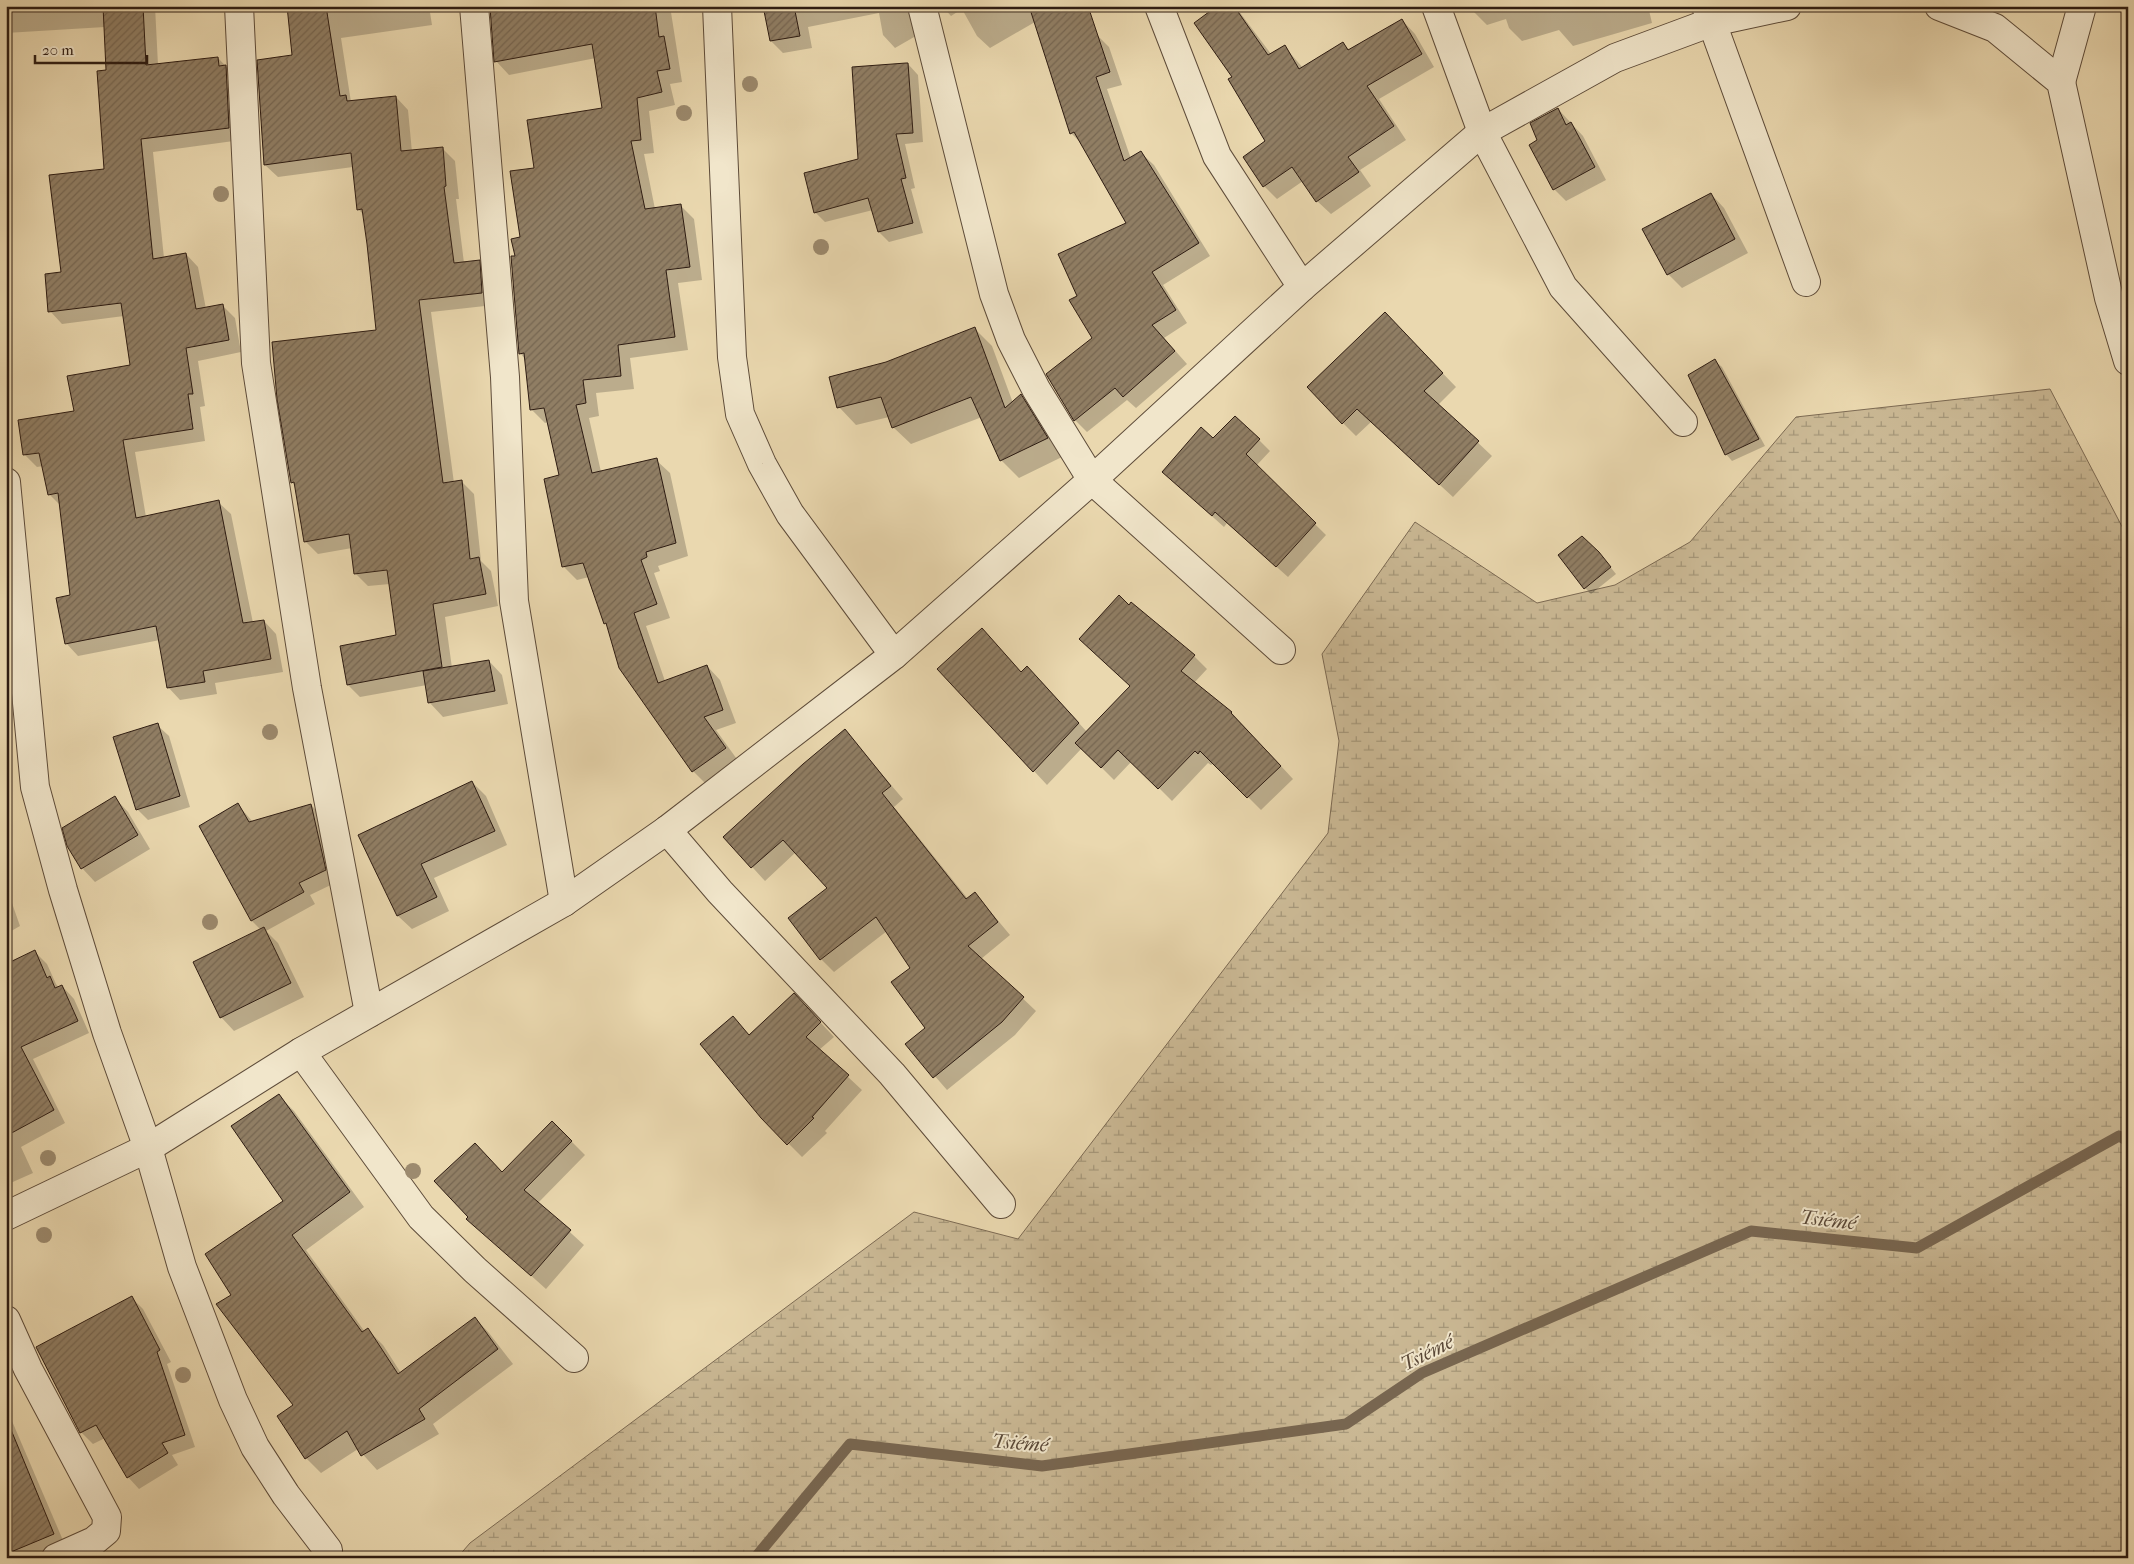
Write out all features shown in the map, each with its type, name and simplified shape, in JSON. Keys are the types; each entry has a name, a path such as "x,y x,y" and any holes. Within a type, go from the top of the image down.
{"street":[{"path":"239,6 256,363 307,688 369,1013"},
{"path":"474,6 505,377 514,600 564,902"},
{"path":"718,6 732,357 740,414 762,464 790,514 894,655"},
{"path":"922,6 994,294 1011,340 1036,389 1092,480 1281,650"},
{"path":"1159,6 1217,156 1302,288"},
{"path":"1436,6 1482,132 1563,287 1683,422"},
{"path":"6,1216 148,1148 301,1052 564,902 667,830 894,655 1092,480 1302,288 1482,132 1615,58 1709,14 1787,6"},
{"path":"1939,6 1995,28 2062,82"},
{"path":"2082,6 2062,82 2108,298 2128,361"},
{"path":"1709,14 1806,282"},
{"path":"6,482 35,788 63,890 108,1033 148,1148 182,1267 233,1400 255,1447 286,1495 328,1550"},
{"path":"667,830 720,892 892,1074 1001,1204"},
{"path":"301,1052 421,1217 475,1270 574,1358"},
{"path":"6,1320 28,1369 108,1518 106,1531 94,1541 56,1558"}],"green space":[{"path":"2050,389 2128,538 2128,1558 457,1558 470,1543 914,1212 1018,1239 1328,833 1339,741 1322,654 1415,522 1537,603 1615,585 1690,542 1796,417"}],"building":[{"path":"103,6 143,6 146,65 218,57 219,66 226,65 229,128 141,139 153,259 186,253 196,309 223,304 229,340 186,348 193,394 188,394 193,429 123,440 136,518 219,500 243,623 264,620 271,659 203,671 205,682 167,688 156,626 65,644 56,598 70,595 58,493 48,495 39,453 23,455 18,420 74,411 67,376 130,365 121,303 48,312 45,274 61,272 49,175 104,169 97,71 106,70"},
{"path":"287,6 326,6 340,96 346,95 347,101 396,96 401,151 443,147 446,186 444,187 454,263 480,260 482,293 419,300 443,483 462,480 470,559 479,557 486,594 433,604 442,667 347,685 340,646 396,635 387,570 354,574 349,534 304,542 294,482 291,483 277,399 272,342 376,330 367,244 362,209 357,210 351,153 264,165 257,60 292,55"},
{"path":"655,6 659,37 664,36 670,69 657,71 662,92 637,98 641,140 631,141 645,209 681,204 690,267 666,270 675,337 618,345 621,376 583,380 586,403 576,405 592,473 657,458 676,543 646,552 647,557 641,560 657,604 634,613 658,683 707,665 723,710 704,717 726,748 692,772 619,668 606,623 604,624 583,563 562,567 544,479 559,475 544,408 530,410 524,353 519,354 511,256 515,256 511,239 520,237 510,171 534,168 527,120 602,108 592,44 494,62 490,7"},
{"path":"763,6 794,6 800,36 770,41"},
{"path":"1029,6 1088,6 1110,72 1096,77 1124,161 1141,151 1199,243 1152,272 1176,310 1152,325 1175,351 1123,397 1115,388 1074,421 1046,374 1092,338 1069,300 1077,296 1058,254 1126,223 1074,132 1070,134"},
{"path":"1217,6 1234,6 1268,55 1285,45 1299,69 1343,42 1348,50 1402,19 1422,54 1367,86 1394,126 1348,157 1359,172 1316,202 1292,167 1263,187 1243,157 1265,141 1228,79 1232,77 1194,23"},
{"path":"908,63 913,133 896,134 906,178 901,179 913,223 878,232 868,198 814,213 804,173 858,159 852,67"},
{"path":"1558,108 1566,125 1571,122 1595,167 1553,190 1529,145 1537,140 1530,123"},
{"path":"1711,193 1735,239 1667,275 1642,229"},
{"path":"1385,312 1443,373 1424,391 1479,441 1439,485 1357,409 1342,424 1307,387"},
{"path":"975,327 1005,408 1021,394 1048,438 1000,461 971,397 892,428 881,397 837,408 829,377 886,362"},
{"path":"1715,359 1759,439 1725,455 1688,375"},
{"path":"1235,416 1260,439 1246,454 1316,523 1276,567 1215,512 1212,516 1162,472 1201,427 1213,438"},
{"path":"1582,536 1611,567 1584,589 1558,555"},
{"path":"1119,595 1129,605 1131,602 1195,655 1181,671 1232,712 1281,766 1247,798 1200,751 1198,754 1195,751 1158,789 1118,750 1101,768 1075,743 1130,686 1079,639"},
{"path":"982,628 1021,672 1027,666 1079,723 1033,772 937,669"},
{"path":"489,660 495,691 428,703 423,671"},
{"path":"158,723 180,796 136,810 113,737"},
{"path":"845,729 891,786 882,793 966,899 975,892 998,922 968,946 1024,997 1002,1022 933,1078 905,1044 925,1028 891,982 910,968 876,917 820,960 788,918 827,888 783,840 751,868 723,837 803,764"},
{"path":"472,781 495,831 421,864 437,897 397,916 358,835"},
{"path":"115,796 138,835 81,869 67,846 62,828"},
{"path":"238,803 249,822 311,804 326,870 299,883 304,892 251,921 199,826"},
{"path":"264,927 291,983 220,1018 193,962"},
{"path":"35,950 47,978 50,976 55,988 62,985 78,1021 21,1047 54,1110 6,1136 6,964"},
{"path":"794,993 821,1022 806,1037 849,1075 812,1117 814,1118 787,1145 761,1118 700,1044 733,1016 749,1035"},
{"path":"279,1094 350,1192 292,1235 362,1332 368,1328 398,1374 475,1317 498,1349 419,1409 425,1419 361,1456 347,1431 305,1459 277,1416 293,1405 216,1304 231,1295 205,1254 283,1201 231,1126"},
{"path":"552,1121 572,1141 524,1190 571,1230 531,1276 466,1219 468,1217 434,1181 475,1143 502,1172"},
{"path":"132,1296 160,1350 157,1352 185,1435 162,1443 168,1453 127,1478 96,1425 80,1433 36,1347"},
{"path":"6,1421 54,1534 6,1554"}],"waterway":[{"name":"Tsiémé","path":"755,1558 850,1444 1042,1466 1346,1424 1422,1373 1751,1231 1917,1248 2119,1136 2128,1141"}]}
